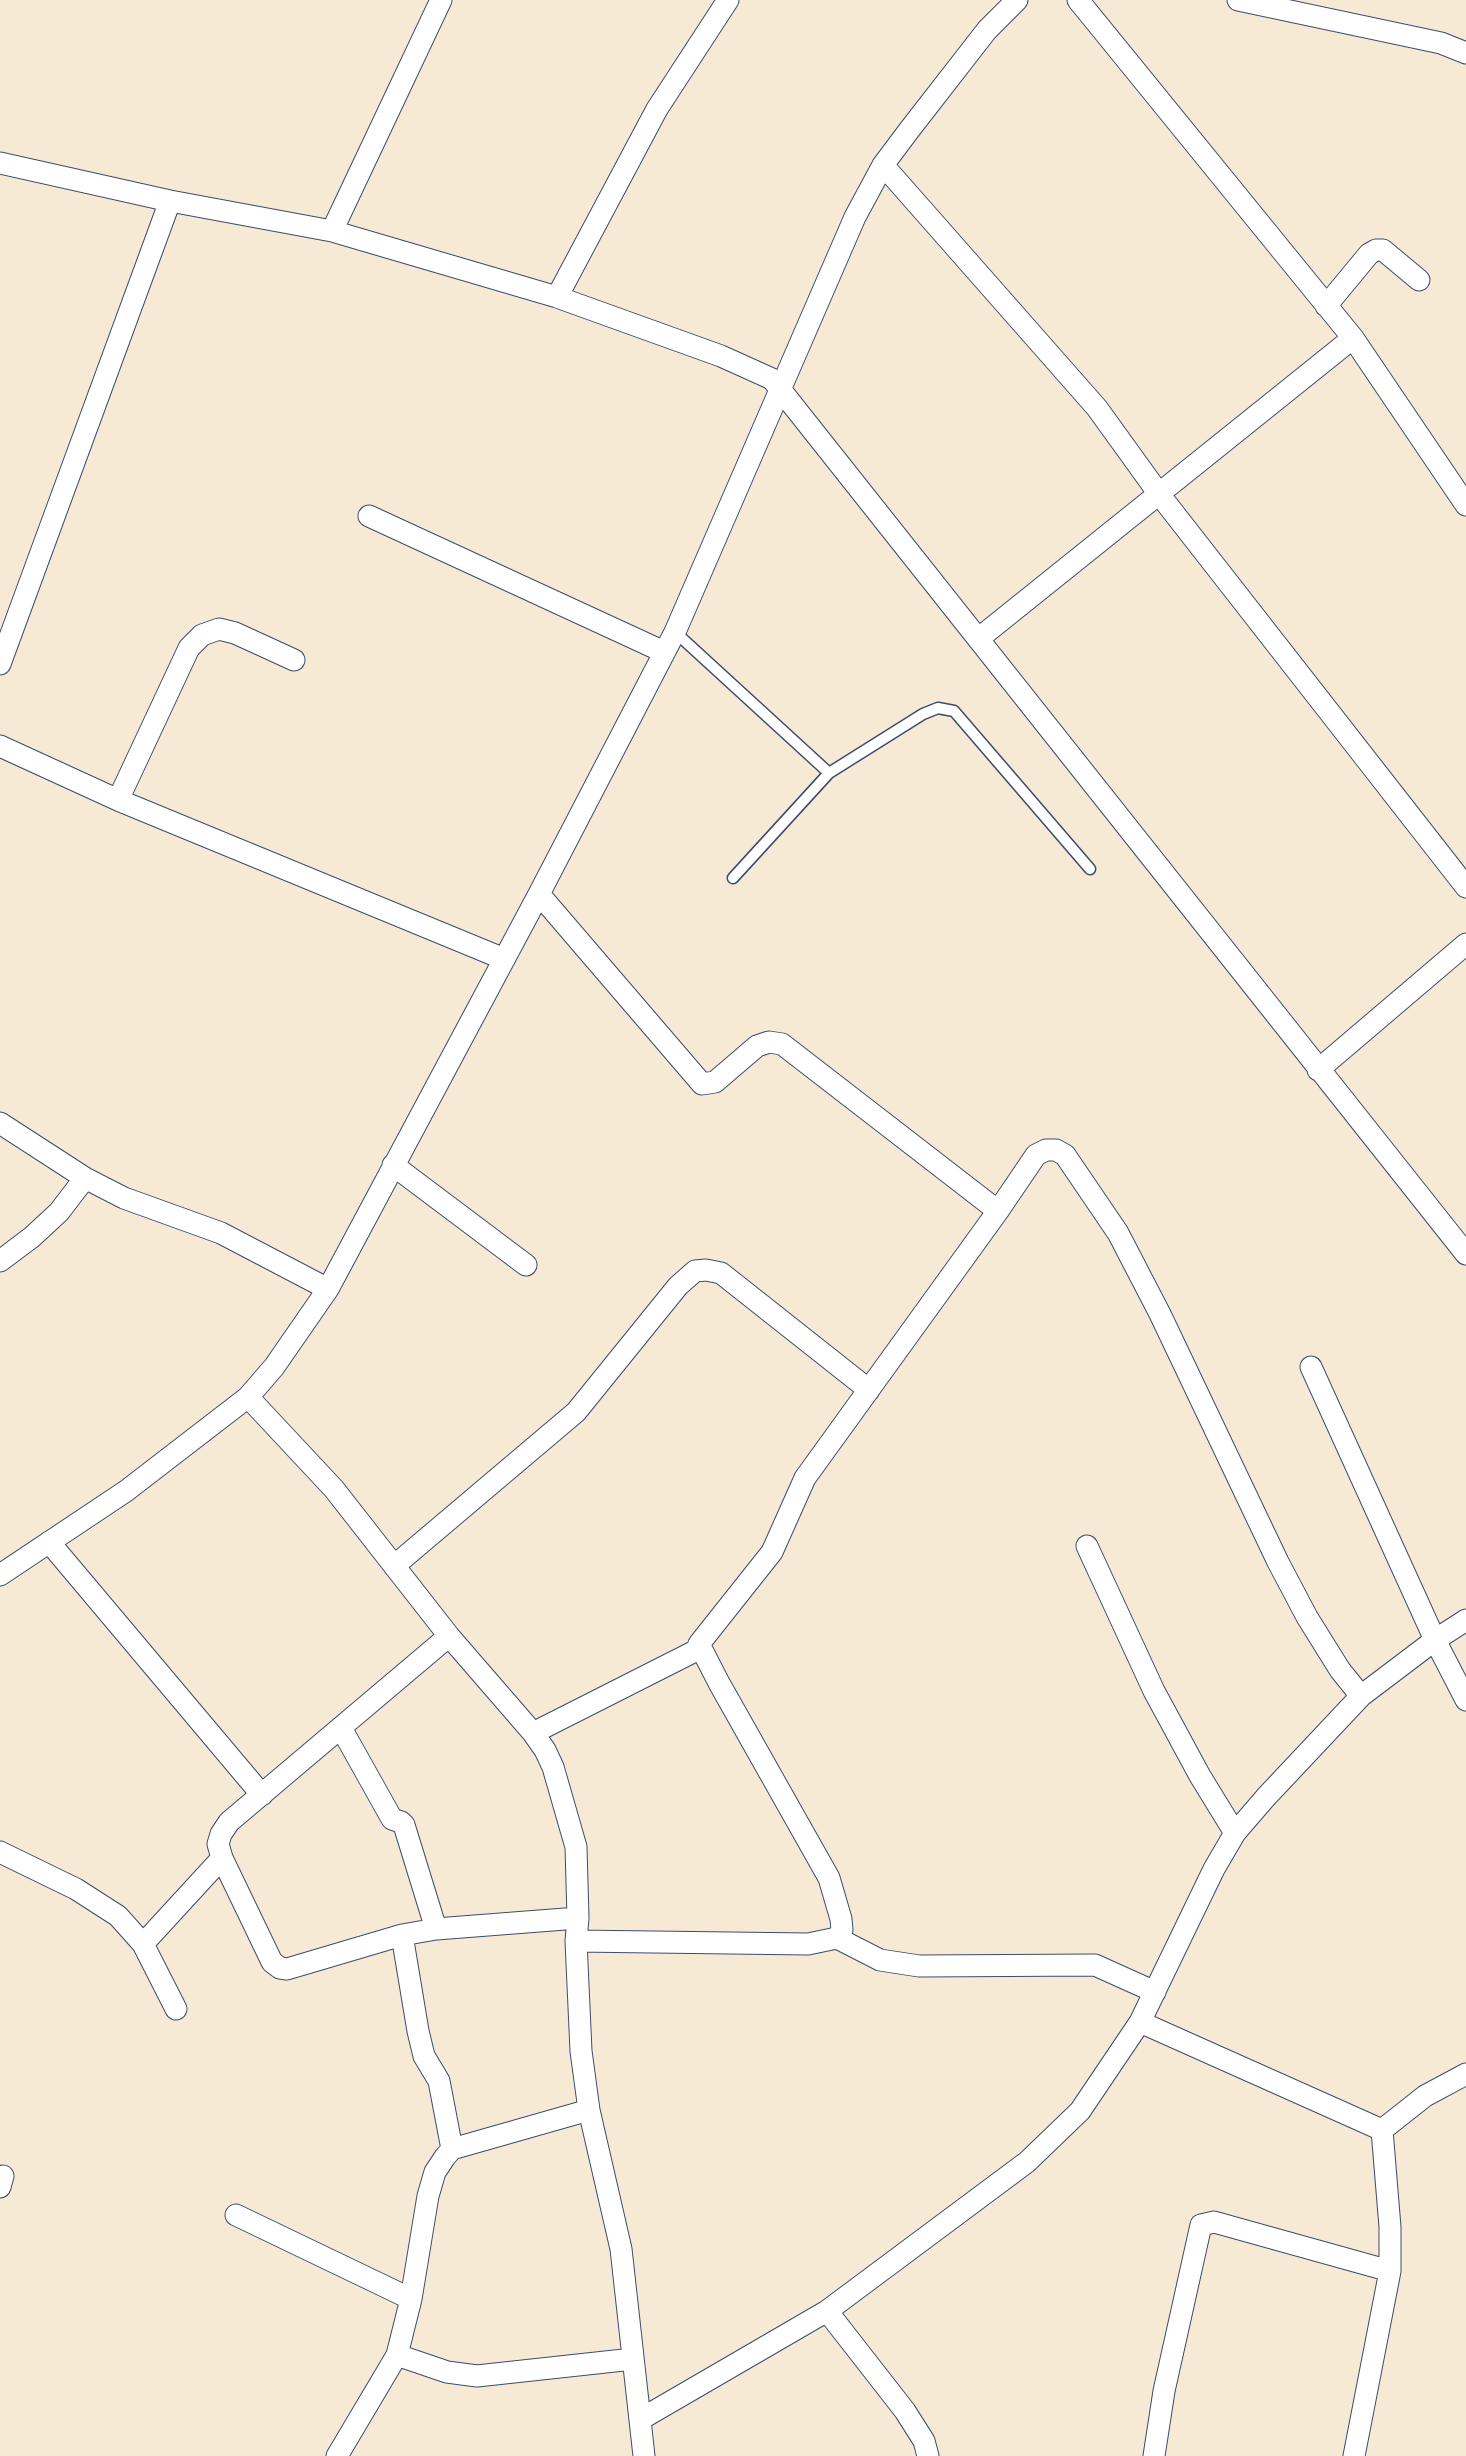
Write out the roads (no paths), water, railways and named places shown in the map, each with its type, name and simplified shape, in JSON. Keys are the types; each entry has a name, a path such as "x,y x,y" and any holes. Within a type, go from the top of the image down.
{"street":[{"path":"332,231 441,0"},
{"path":"557,297 657,109 728,0"},
{"path":"0,1575 126,1491 248,1397 274,1366 328,1289 539,894 675,632 855,217 883,165 987,30 1017,0"},
{"path":"1078,0 1353,338 1466,505"},
{"path":"1238,0 1441,43 1466,53"},
{"path":"0,163 170,201 332,231 557,297 760,371 772,379 1466,1254"},
{"path":"883,165 1097,408 1159,494 1466,887"},
{"path":"0,664 170,201"},
{"path":"1326,306 1370,254 1376,250 1383,250 1419,280"},
{"path":"978,639 1353,338"},
{"path":"369,516 664,652"},
{"path":"118,800 189,648 202,635 219,629 236,633 294,660"},
{"path":"0,746 118,800 504,959"},
{"path":"539,894 702,1084 716,1082 757,1046 769,1042 782,1044 998,1211"},
{"path":"1318,1070 1466,944"},
{"path":"0,1123 85,1178 124,1198 221,1233 328,1289"},
{"path":"837,1938 842,1930 841,1919 829,1878 701,1648 700,1640 772,1552 805,1478 1036,1155 1046,1150 1056,1150 1065,1155 1118,1233 1160,1314 1258,1521 1307,1617 1340,1670 1361,1696"},
{"path":"393,1165 526,1265"},
{"path":"0,1261 32,1237 59,1212 85,1178"},
{"path":"394,1566 576,1412 678,1286 694,1270 722,1273 868,1390"},
{"path":"1311,1367 1435,1640 1466,1700"},
{"path":"248,1397 334,1489 449,1636 533,1732 553,1767 576,1847 578,1918 576,1941 581,2051 589,2110 621,2249 644,2456"},
{"path":"49,1542 262,1795"},
{"path":"1087,1546 1154,1691 1200,1776 1235,1833"},
{"path":"641,2419 827,2311 1027,2162 1080,2110 1140,2022 1214,1869 1235,1833 1361,1696 1435,1640 1466,1620"},
{"path":"449,1636 229,1822 220,1834 218,1844 222,1858 272,1962 279,1968 287,1969 402,1935 436,1929 578,1918"},
{"path":"533,1732 701,1648"},
{"path":"341,1728 392,1819 401,1821 404,1825 436,1929"},
{"path":"0,1852 76,1889 118,1916 143,1944 176,2009"},
{"path":"143,1944 222,1858"},
{"path":"402,1935 418,2031 424,2056 439,2081 452,2149"},
{"path":"576,1941 808,1944 837,1938 880,1960 920,1966 1095,1965 1155,1992"},
{"path":"1140,2022 1382,2130"},
{"path":"1382,2130 1425,2096 1466,2074"},
{"path":"337,2456 397,2355 411,2299 428,2196 435,2172 452,2149 589,2110"},
{"path":"1354,2456 1390,2271 1390,2227 1382,2130"},
{"path":"236,2215 411,2299"},
{"path":"1154,2456 1164,2391 1201,2225 1214,2222 1390,2271"},
{"path":"827,2311 905,2411 924,2442 928,2456"},
{"path":"397,2355 447,2372 477,2376 633,2359"}],"lane":[{"path":"675,632 830,773"},
{"path":"733,878 830,773 923,714 938,708 954,711 1090,869"}]}
